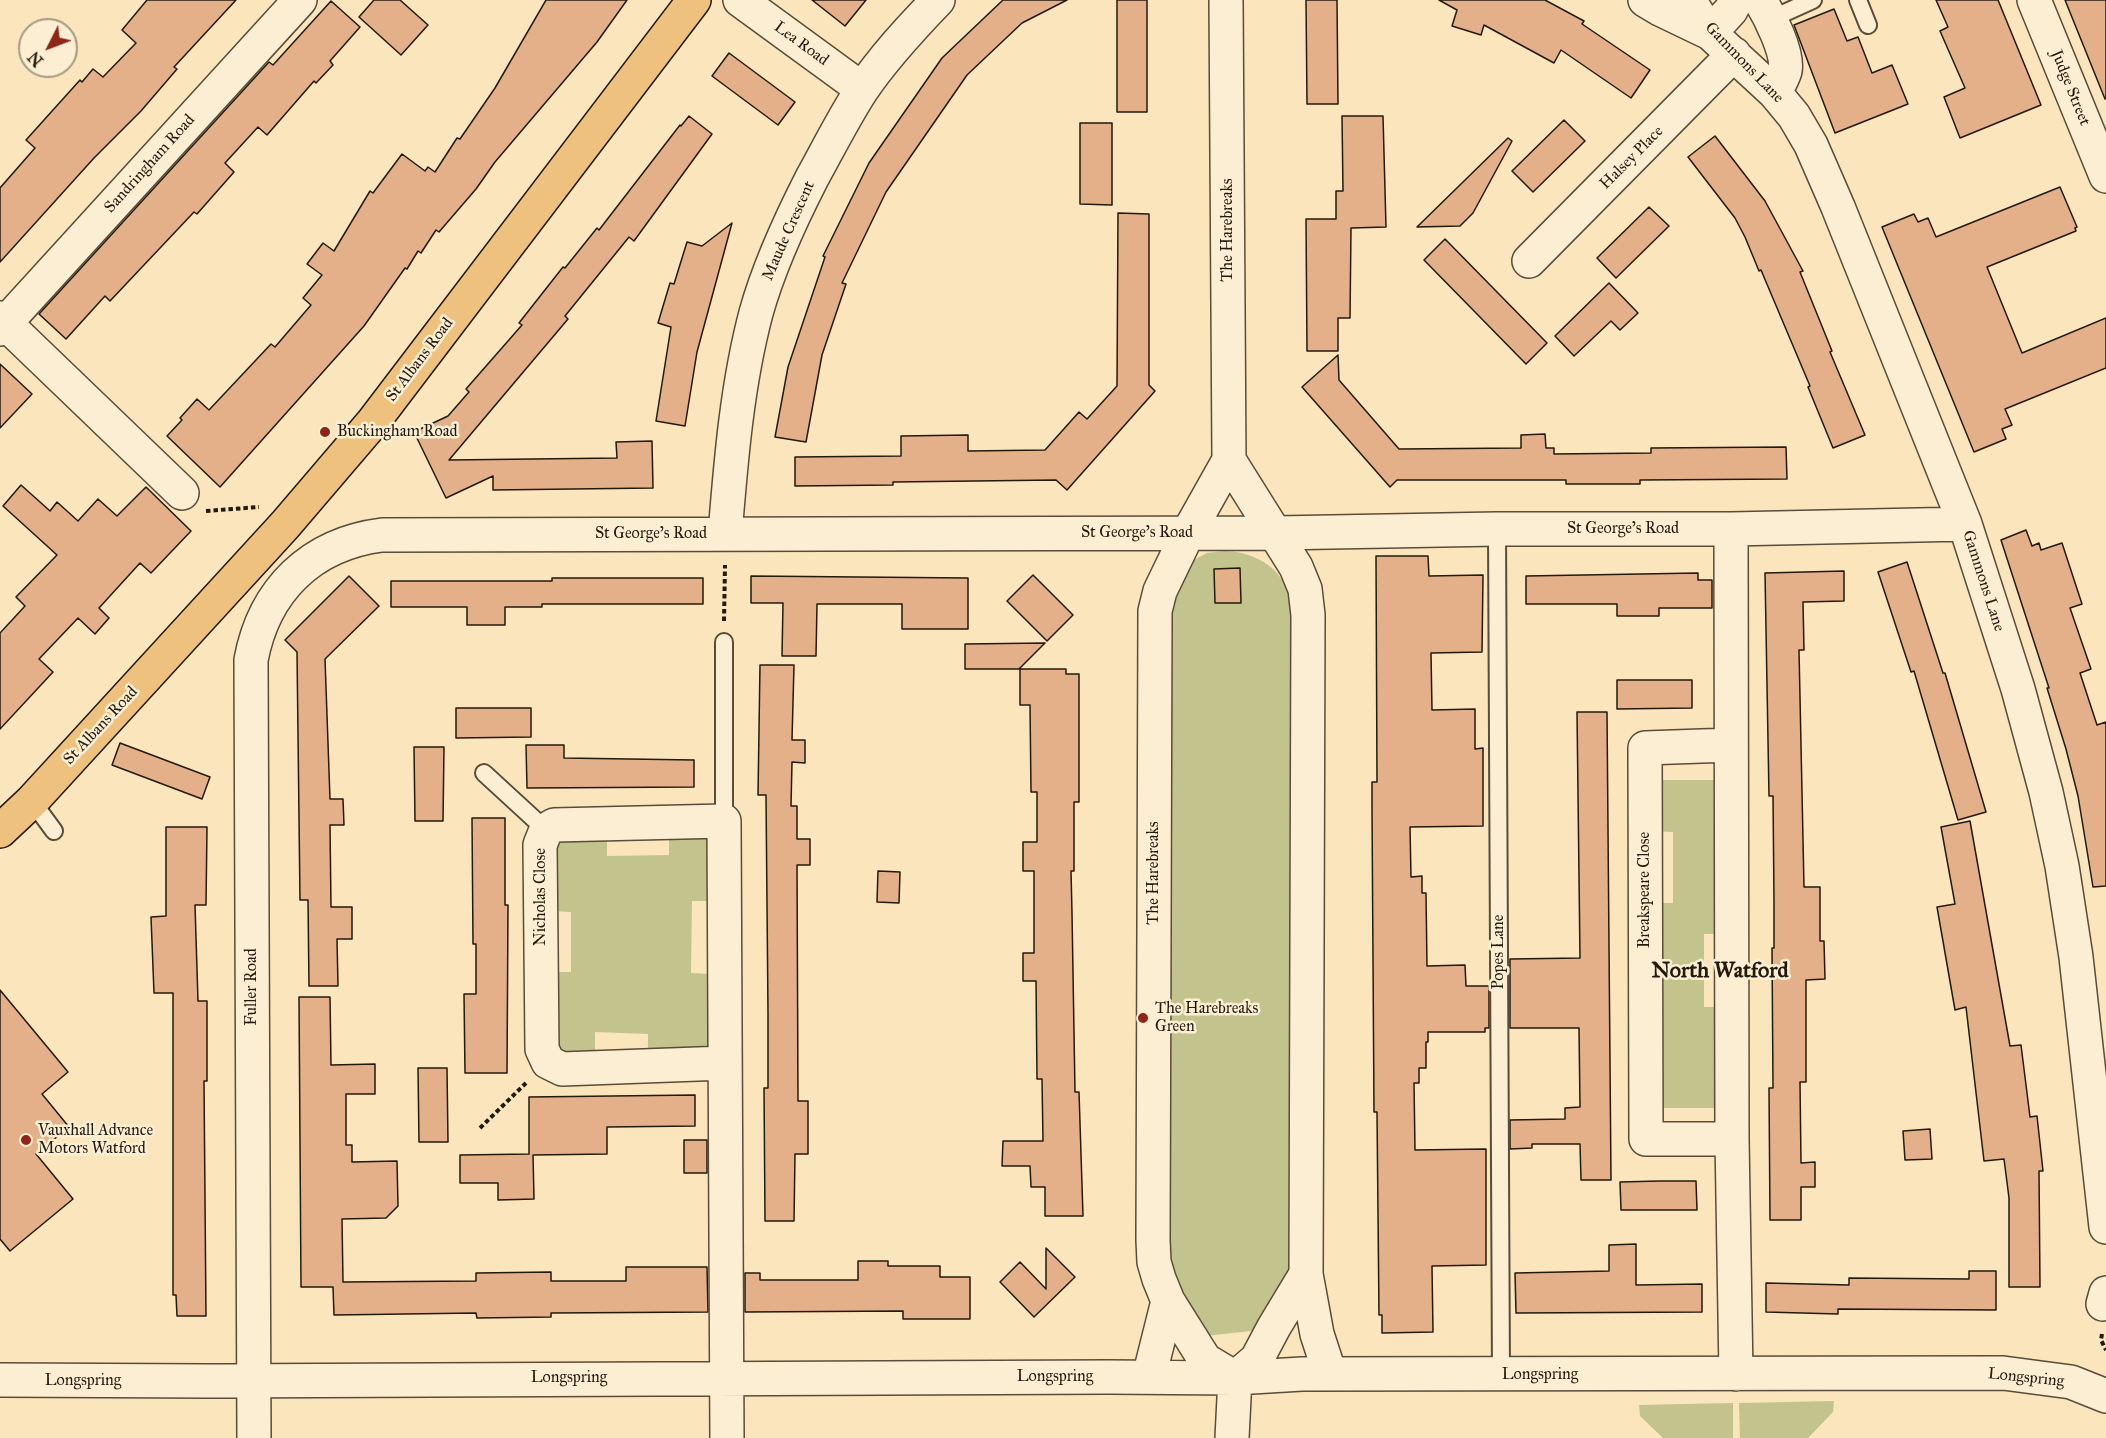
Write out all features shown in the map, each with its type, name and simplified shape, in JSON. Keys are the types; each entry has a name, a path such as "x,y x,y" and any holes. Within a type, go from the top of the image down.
{"main road":[{"name":"St Albans Road","path":"0,831 32,801 285,525 373,422 694,0"}],"street":[{"name":"Sandringham Road","path":"2,324 300,0"},
{"name":"Lea Road","path":"740,0 862,89"},
{"name":"Maude Crescent","path":"725,534 731,451 742,377 756,312 775,257 800,202 862,89 910,29 938,0"},
{"name":"The Harebreaks","path":"1227,0 1228,460 1188,533 1160,591 1155,611 1153,1240 1154,1262 1168,1301 1206,1360 1235,1378"},
{"path":"1645,0 1722,43"},
{"name":"Gammons Lane","path":"1689,0 1722,43 1775,93 1794,116 1811,145 1965,524 2018,689 2046,792 2062,866 2076,957 2106,1227"},
{"name":"Halsey Place","path":"1529,261 1722,43 1736,0"},
{"name":"Judge Street","path":"2034,0 2099,139 2106,176"},
{"path":"1765,9 1784,57 1785,70 1775,93"},
{"path":"2,324 182,493"},
{"path":"1228,460 1296,567 1305,589 1308,615 1306,1274 1311,1309 1330,1374"},
{"name":"St George's Road","path":"313,558 353,540 382,535 1276,533 1497,529 1731,529 1965,524"},
{"path":"1731,529 1732,1139 1736,1374"},
{"name":"Fuller Road","path":"254,1438 251,660 255,639 272,601 285,584 313,558"},
{"name":"Breakspeare Close","path":"1730,745 1645,748 1646,1139 1732,1139"},
{"path":"724,821 727,1438"},
{"name":"Nicholas Close","path":"548,1062 542,1049 540,845 546,830 554,825 724,821"},
{"path":"548,1062 562,1069 725,1063"},
{"path":"1232,1438 1235,1378 1257,1359 1306,1274"},
{"path":"1149,1377 1168,1301"},
{"name":"Longspring","path":"0,1380 1235,1378 1330,1374 2003,1373 2063,1380 2106,1395"}],"lane":[{"path":"1765,9 1813,0"},
{"path":"1858,0 1868,26"},
{"name":"Popes Lane","path":"1497,529 1501,1375"},
{"path":"724,642 724,821"},
{"path":"484,773 546,830"},
{"path":"32,801 54,831"}],"path":[{"path":"182,493 203,512 262,507 285,525"},
{"path":"724,642 725,534"},
{"path":"480,1128 548,1062"}],"green space":[{"path":"1224,551 1242,553 1267,564 1280,577 1293,608 1292,1272 1260,1330 1205,1336 1188,1308 1169,1259 1164,612 1192,561 1207,553"},
{"path":"1658,780 1719,780 1725,934 1704,934 1704,1007 1725,1007 1719,1108 1656,1108 1652,903 1673,903 1673,832 1652,831"},
{"path":"669,834 705,834 713,843 712,901 692,901 691,973 710,974 709,1048 648,1054 648,1034 595,1032 595,1053 558,1052 549,972 571,972 571,912 550,911 551,845 562,835 607,835 607,856 669,855"},
{"path":"1834,1401 1833,1412 1808,1438 1740,1438 1739,1403"},
{"path":"1733,1403 1733,1438 1663,1438 1640,1416 1639,1405"}],"building":[{"path":"147,0 236,0 174,67 177,69 141,111 94,158 0,262 0,188 35,148 26,140 80,80 82,82 93,69 103,77 136,43 122,30"},
{"path":"374,0 400,0 428,25 401,55 359,17"},
{"path":"546,0 627,0 597,42 495,162 476,189 439,232 436,230 421,253 418,251 364,326 220,487 167,436 197,399 209,410 271,344 275,347 311,305 303,298 322,275 307,264 323,243 334,251 370,191 373,193 402,154 425,171 428,167 435,172 457,138 460,139 495,88"},
{"path":"812,0 866,0 845,26"},
{"path":"1003,0 1067,0 1022,23 967,75 886,192 842,283 846,284 822,355 806,442 775,437 788,367 825,257 823,256 869,163 942,58"},
{"path":"1117,0 1147,0 1147,112 1117,112"},
{"path":"1306,0 1337,0 1338,104 1307,104"},
{"path":"1439,0 1545,0 1584,21 1582,24 1650,70 1631,98 1561,50 1554,63 1484,25 1481,35 1452,26 1457,10"},
{"path":"1936,0 1998,0 2041,105 1960,138 1944,97 1965,88 1940,31 1948,27"},
{"path":"2065,0 2106,0 2106,99 2105,99"},
{"path":"331,1 360,27 330,61 333,65 316,83 314,81 267,135 258,127 225,163 234,172 197,214 194,212 110,301 105,296 66,339 39,314 269,62 273,65"},
{"path":"1834,9 1847,41 1858,37 1872,73 1892,65 1908,104 1835,133 1794,25"},
{"path":"729,53 795,102 778,125 712,76"},
{"path":"689,116 712,134 634,241 629,237 565,316 568,319 449,460 617,458 616,442 652,441 653,488 493,490 493,476 446,498 414,432 448,416 469,392 466,389 522,325 519,323 563,267 565,268 597,228 599,230"},
{"path":"1342,116 1383,116 1386,227 1351,228 1350,318 1338,318 1338,351 1307,351 1306,219 1336,219 1336,191 1343,191"},
{"path":"1564,120 1585,141 1533,192 1512,171"},
{"path":"1080,123 1112,123 1112,205 1080,204"},
{"path":"1715,136 1765,201 1803,271 1800,272 1832,351 1830,352 1865,435 1833,448 1808,387 1810,386 1745,237 1735,218 1688,157"},
{"path":"1508,138 1512,141 1473,213 1460,226 1417,227"},
{"path":"2060,187 2077,227 2076,231 1987,267 2022,353 2106,318 2106,368 2005,409 2012,425 2002,429 2006,439 1974,452 1882,227 1914,214 1918,222 1928,218 1936,237"},
{"path":"1649,207 1669,226 1616,278 1597,258"},
{"path":"1118,213 1149,214 1149,385 1155,391 1067,490 1056,480 795,486 795,457 901,456 901,436 968,435 968,451 1045,450 1079,412 1087,419 1117,386"},
{"path":"732,223 697,352 685,426 656,421 671,327 658,323 670,283 674,284 687,242 702,246"},
{"path":"1445,239 1547,343 1526,364 1424,260"},
{"path":"1609,283 1638,313 1620,330 1611,321 1574,356 1555,336"},
{"path":"1338,355 1339,380 1399,449 1521,448 1521,435 1545,434 1546,448 1554,448 1554,454 1651,453 1651,448 1786,447 1787,479 1640,480 1640,484 1566,484 1566,480 1397,480 1390,487 1302,387"},
{"path":"0,364 32,394 0,428"},
{"path":"21,485 50,511 57,502 78,521 98,499 117,516 146,487 191,531 151,573 140,563 99,608 109,618 95,634 78,618 39,659 53,672 0,729 0,633 25,606 16,597 57,555 3,506"},
{"path":"2026,530 2032,546 2039,543 2041,550 2062,543 2082,604 2070,608 2091,669 2080,673 2097,725 2106,722 2106,886 2093,887 2078,796 2066,749 2047,688 2049,688 2001,540"},
{"path":"1376,556 1428,556 1429,576 1483,575 1482,652 1431,653 1432,710 1475,709 1475,749 1483,748 1483,826 1410,827 1411,877 1422,876 1422,893 1426,893 1427,966 1465,965 1466,986 1489,986 1489,1028 1485,1028 1485,1032 1428,1032 1426,1068 1419,1068 1419,1083 1414,1083 1415,1150 1486,1149 1486,1265 1432,1266 1433,1332 1382,1333 1382,1315 1379,1315 1377,1112 1374,1112 1372,810 1372,782 1377,782"},
{"path":"1907,562 1943,673 1945,673 1986,812 1958,820 1914,671 1911,672 1878,572"},
{"path":"1240,568 1241,603 1215,603 1214,569"},
{"path":"1844,571 1844,601 1803,602 1804,650 1799,650 1804,887 1820,887 1820,941 1824,941 1825,979 1806,980 1806,1082 1800,1082 1801,1163 1815,1162 1815,1187 1801,1187 1801,1220 1770,1220 1769,1088 1773,1088 1774,901 1773,796 1769,796 1765,573"},
{"path":"1698,573 1698,580 1712,580 1712,608 1659,608 1659,616 1617,616 1617,604 1526,604 1526,576"},
{"path":"1033,575 1073,615 1047,641 1007,601"},
{"path":"349,576 379,606 325,659 330,799 343,799 344,825 330,825 331,907 352,907 352,939 337,939 338,986 309,986 308,900 300,900 297,652 285,640"},
{"path":"751,576 968,578 968,629 902,629 902,604 817,604 816,656 782,656 783,603 751,603"},
{"path":"552,578 703,578 703,604 542,604 542,607 505,607 505,625 467,625 467,607 391,607 391,581 552,581"},
{"path":"1045,643 1019,669 965,669 965,644"},
{"path":"760,665 794,665 792,740 805,740 805,763 792,762 791,806 797,806 797,839 810,839 810,865 797,865 798,1101 808,1101 808,1154 795,1154 794,1221 765,1221 764,1088 768,1088 768,1013 766,795 758,795"},
{"path":"1020,669 1066,669 1066,674 1079,674 1079,802 1074,802 1074,871 1071,871 1075,1092 1079,1092 1083,1216 1045,1216 1045,1187 1031,1187 1030,1166 1002,1166 1003,1141 1043,1141 1042,1079 1037,1079 1036,981 1023,981 1023,953 1034,953 1034,871 1023,871 1023,842 1037,842 1037,792 1031,792 1030,705 1020,705"},
{"path":"1617,680 1692,680 1692,708 1617,709"},
{"path":"456,708 531,708 531,737 456,738"},
{"path":"1577,712 1607,712 1611,1180 1581,1180 1580,1144 1532,1144 1532,1148 1510,1149 1510,1120 1565,1119 1565,1108 1580,1107 1579,1028 1510,1028 1510,959 1580,958"},
{"path":"120,743 210,777 202,799 112,765"},
{"path":"526,745 564,745 564,758 694,760 694,787 527,788"},
{"path":"414,747 444,747 443,821 415,821"},
{"path":"472,818 505,818 505,905 508,905 507,1073 465,1073 464,994 476,994 476,944 473,944"},
{"path":"1970,821 2010,1046 2021,1045 2030,1117 2037,1116 2043,1171 2039,1171 2040,1287 2009,1287 2009,1198 2004,1159 1984,1161 1966,1007 1955,1010 1937,907 1955,904 1941,827"},
{"path":"166,827 207,827 206,905 195,905 198,1001 207,1001 207,1081 204,1081 206,1316 177,1316 176,1295 173,1295 173,993 154,993 151,917 166,916"},
{"path":"878,871 900,872 899,903 877,902"},
{"name":"Vauxhall Advance Motors Watford","path":"0,990 68,1072 42,1094 69,1127 36,1154 73,1199 10,1251 0,1239"},
{"path":"299,997 330,997 331,1065 375,1064 375,1094 346,1094 346,1145 352,1145 352,1162 397,1161 398,1206 386,1218 342,1219 343,1282 476,1281 476,1273 551,1272 551,1281 626,1281 626,1267 707,1267 708,1312 551,1313 551,1317 477,1318 476,1313 334,1315 333,1287 301,1287"},
{"path":"418,1068 447,1068 448,1142 419,1142"},
{"path":"695,1095 695,1126 607,1127 607,1154 533,1155 534,1199 498,1200 498,1183 460,1183 460,1155 529,1154 529,1097"},
{"path":"1930,1129 1932,1159 1905,1160 1903,1131"},
{"path":"684,1140 707,1140 707,1173 684,1173"},
{"path":"1696,1181 1697,1210 1621,1210 1620,1182"},
{"path":"1636,1244 1636,1285 1702,1284 1702,1312 1516,1313 1515,1273 1609,1271 1609,1245"},
{"path":"1046,1248 1075,1277 1034,1317 1000,1282 1020,1262 1046,1289"},
{"path":"858,1261 888,1261 888,1266 940,1266 940,1277 970,1277 970,1319 903,1319 903,1311 745,1312 745,1273 760,1273 760,1280 858,1280"},
{"path":"1969,1271 1996,1271 1996,1310 1838,1309 1838,1314 1766,1312 1766,1283 1849,1285 1849,1278 1969,1279"}],"place":[{"name":"Buckingham Road","path":"325,432"},
{"name":"The Harebreaks Green","path":"1143,1018"},
{"name":"Vauxhall Advance Motors Watford","path":"26,1140"}],"district":[{"name":"North Watford","path":"1720,972"}]}
